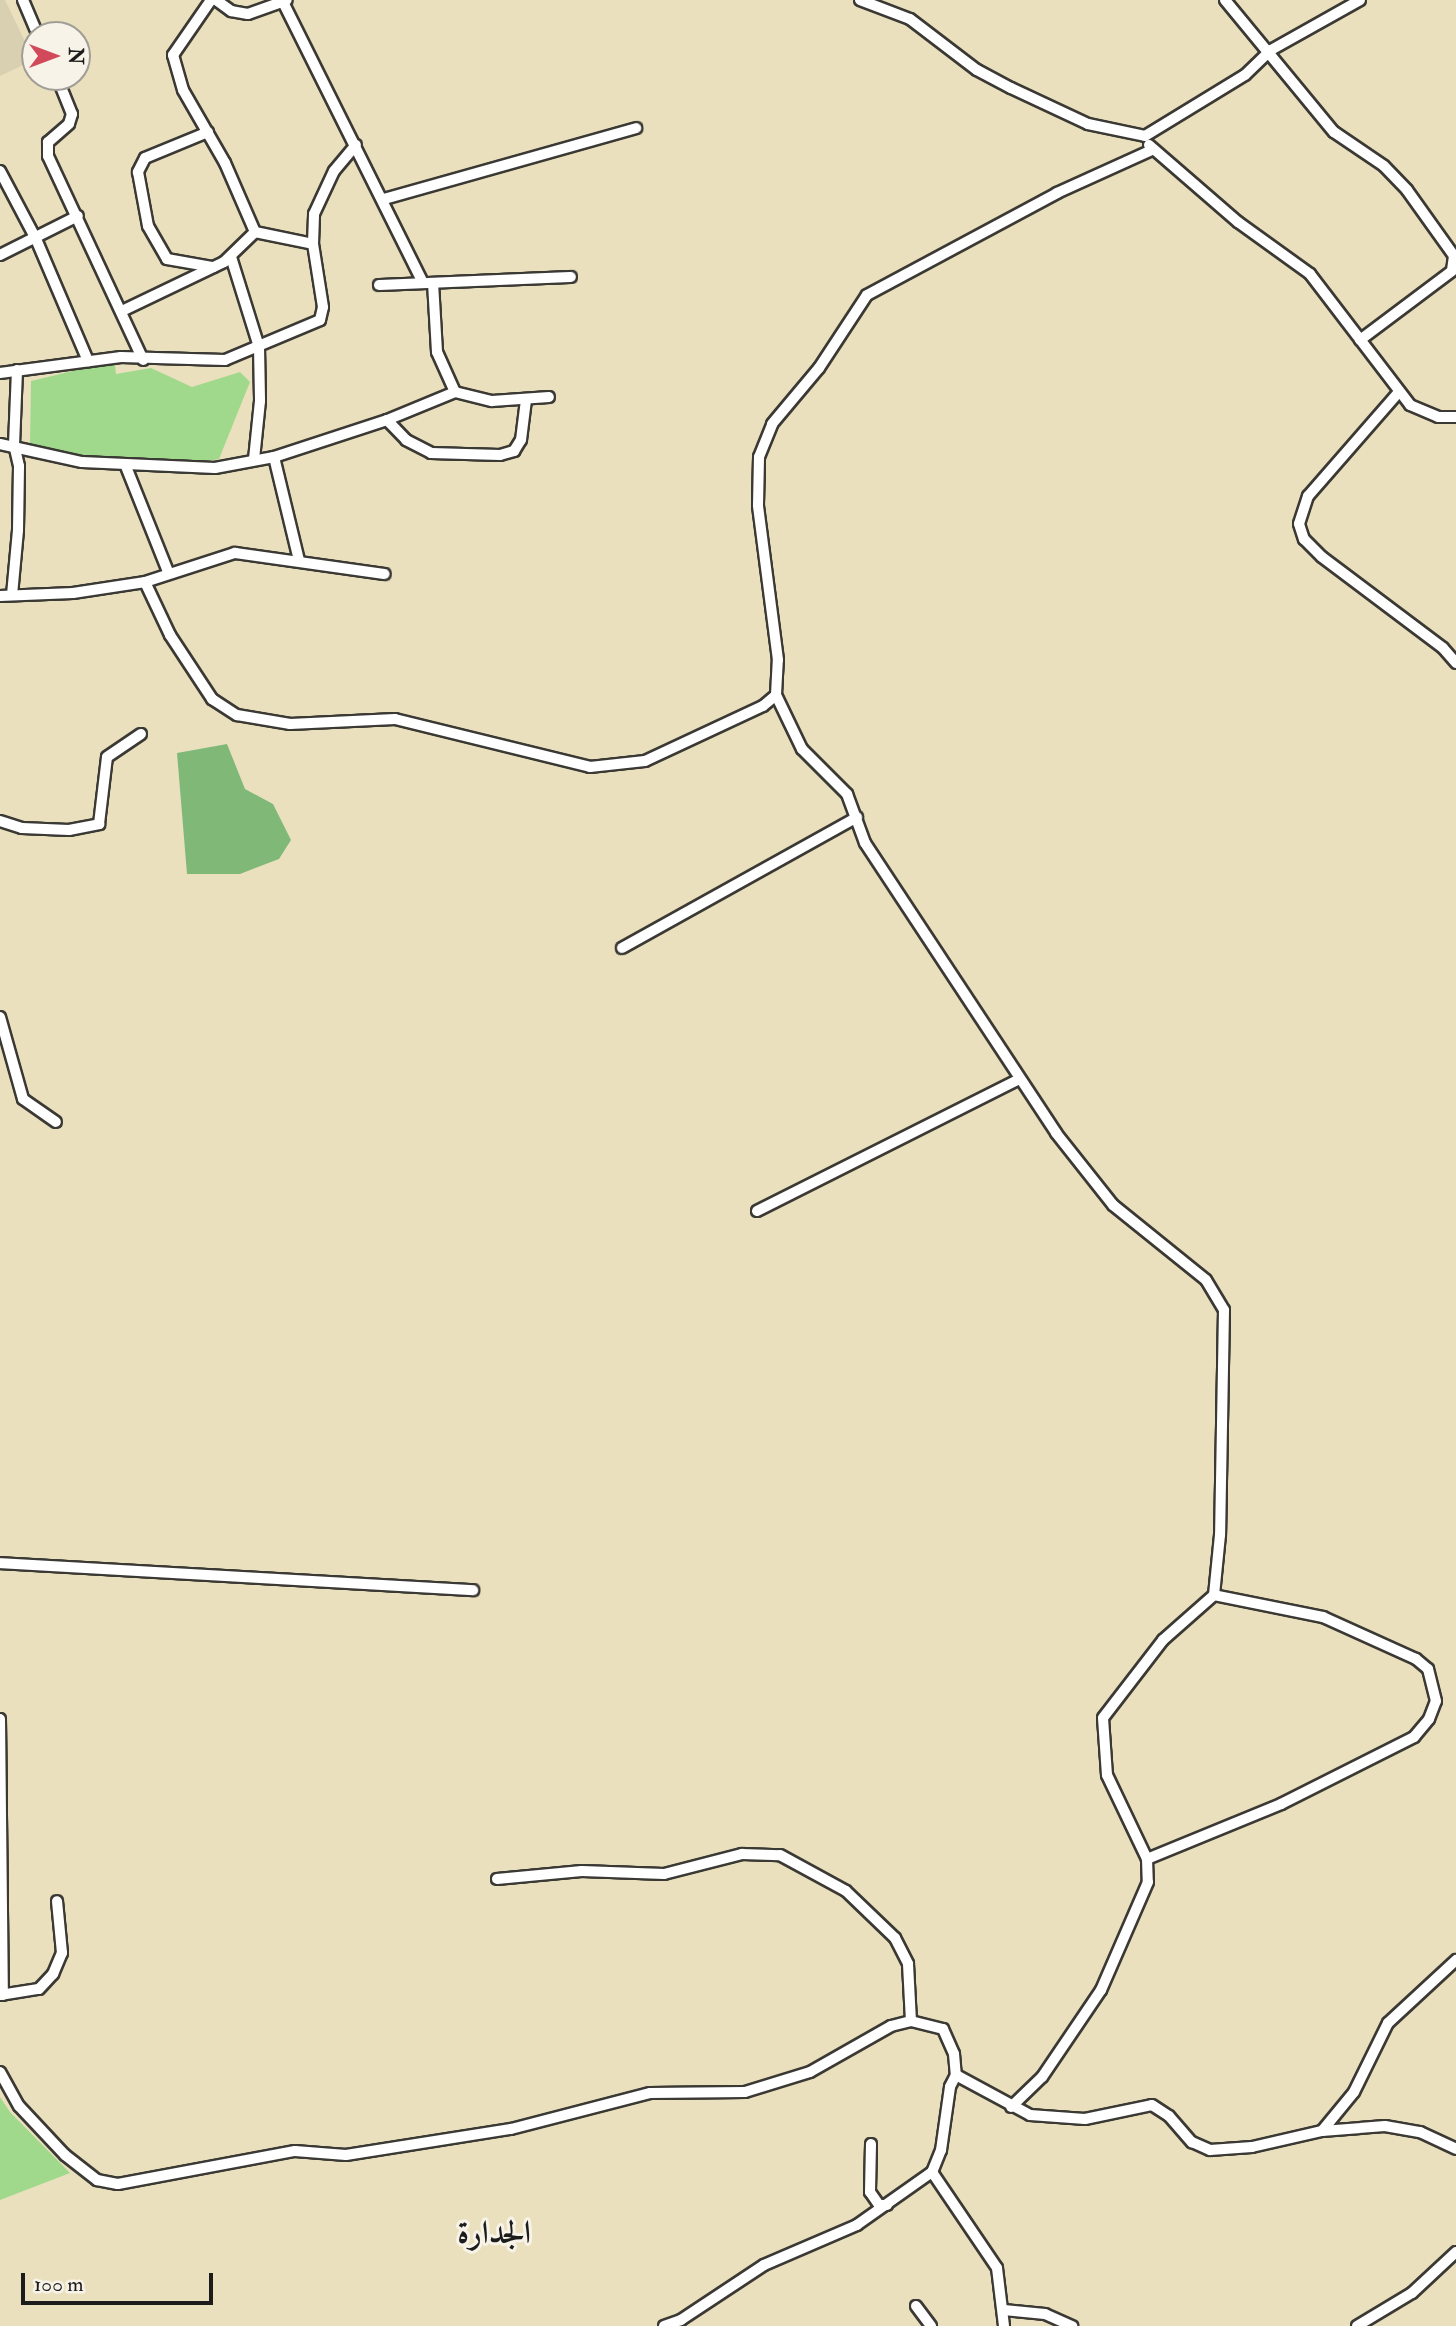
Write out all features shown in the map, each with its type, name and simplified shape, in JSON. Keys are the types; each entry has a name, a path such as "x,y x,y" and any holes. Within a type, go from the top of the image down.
{"street":[{"path":"23,0 32,21"},
{"path":"256,232 208,132 183,90 173,55 213,0 231,11 248,14 286,1 356,145 428,282 437,352 454,392"},
{"path":"860,0 910,19 977,70 1011,88 1088,124 1145,136 1245,75 1271,50 1360,0"},
{"path":"1225,0 1271,50 1344,142 1384,166 1407,190 1454,256 1452,271 1360,340"},
{"path":"63,91 72,114 69,124 48,142 46,150 124,310 143,360"},
{"path":"384,199 636,128"},
{"path":"208,132 145,158 138,172 148,226 167,259 213,267"},
{"path":"1145,136 1152,150 1238,222 1310,274 1398,393 1422,413 1456,417"},
{"path":"0,373 88,361 225,360 259,347 277,334 320,320 321,288 313,243 314,214 322,191 356,145"},
{"path":"1012,2107 1042,2077 1101,1990 1148,1882 1147,1859 1107,1775 1103,1718 1163,1640 1214,1595 1224,1310 1219,1295 1113,1205 1019,1079 866,844 857,817 842,787 802,749 776,695 778,660 758,505 759,457 772,424 819,368 867,295 1057,193 1152,150"},
{"path":"0,171 36,239 88,361"},
{"path":"0,255 78,216"},
{"path":"256,232 313,243"},
{"path":"124,310 231,257 256,232"},
{"path":"231,257 259,347 260,401 254,459"},
{"path":"379,285 571,277"},
{"path":"17,370 14,445 19,492 6,596 145,582 235,553 299,560 386,575"},
{"path":"0,444 14,445 46,456 201,469 274,457 387,420 454,392 492,401 549,397"},
{"path":"1398,393 1308,496 1299,524 1304,539 1322,557 1443,648 1456,663"},
{"path":"387,420 406,440 431,453 500,455 514,451 521,440 526,400"},
{"path":"274,457 299,560"},
{"path":"125,464 169,574"},
{"path":"145,582 170,635 212,699 237,716 264,721 395,719 521,752 608,768 645,761 763,706 776,695"},
{"path":"0,821 22,828 69,830 99,824 107,757 141,734"},
{"path":"622,948 857,817"},
{"path":"0,1017 23,1099 56,1122"},
{"path":"757,1211 1019,1079"},
{"path":"0,1563 473,1590"},
{"path":"1147,1859 1281,1804 1414,1737 1429,1719 1436,1701 1427,1670 1416,1659 1323,1617 1214,1595"},
{"path":"0,1719 2,1995 39,1989 53,1974 62,1953 57,1901"},
{"path":"497,1879 582,1871 664,1874 742,1854 780,1855 846,1891 895,1938 908,1964 911,2021"},
{"path":"1322,2130 1354,2092 1388,2023 1456,1960"},
{"path":"0,2072 19,2106 65,2155 97,2180 118,2184 295,2151 346,2155 512,2129 650,2094 746,2092 810,2072 875,2034 911,2021 943,2029 954,2054 956,2075 950,2087 941,2150 932,2172 858,2225 764,2265 681,2320 664,2326"},
{"path":"956,2075 1030,2115 1085,2119 1152,2105 1169,2116 1192,2143 1224,2152 1322,2130 1404,2128 1456,2148"},
{"path":"871,2144 870,2192 879,2205 887,2205"},
{"path":"932,2172 997,2268 1004,2326"},
{"path":"1357,2326 1412,2293 1456,2252"},
{"path":"916,2306 931,2326"},
{"path":"1004,2310 1045,2314 1072,2326"}],"shaded area":[{"path":"0,0 5,0 21,33 21,66 0,76"}],"green space":[{"path":"106,363 115,365 116,374 151,368 192,387 240,372 250,382 219,459 185,465 79,456 30,445 31,381"},
{"path":"227,744 245,789 273,804 291,840 279,859 240,874 187,874 177,753"},
{"path":"0,2097 10,2112 70,2173 0,2200"}],"district":[{"name":"الجدارة","path":"494,2233"}]}
